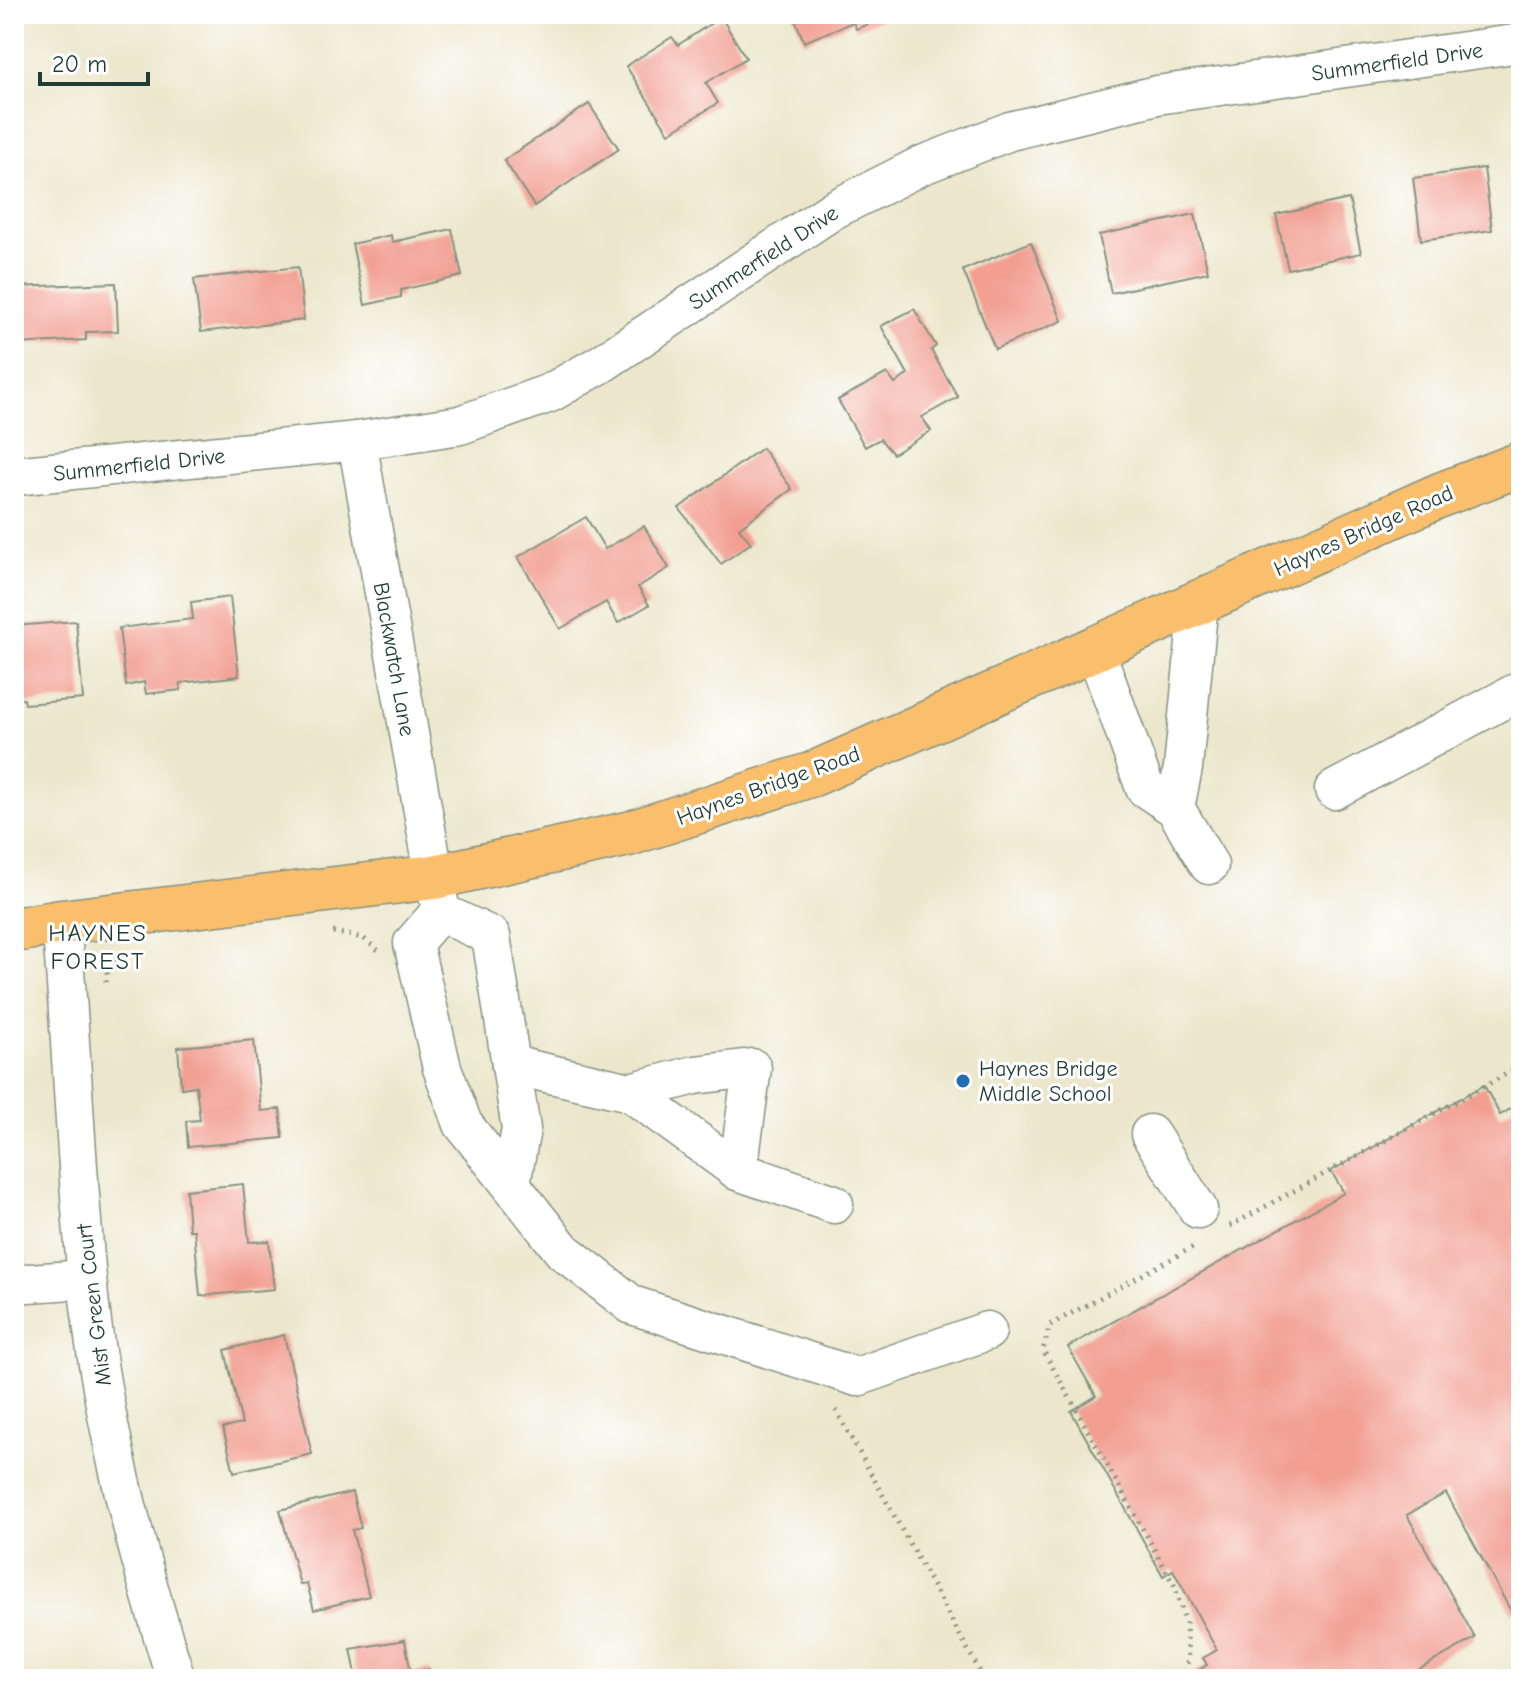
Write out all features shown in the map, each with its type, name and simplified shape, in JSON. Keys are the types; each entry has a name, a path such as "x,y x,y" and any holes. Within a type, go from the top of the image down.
{"main road":[{"name":"Haynes Bridge Road","path":"14,930 61,922 437,894 813,774 1440,495 1521,464"}],"street":[{"name":"Summerfield Drive","path":"14,476 357,441 460,425 550,393 601,364 833,210 920,166 1010,131 1157,95 1521,43"},
{"name":"Blackwatch Lane","path":"357,441 437,894"},
{"path":"1175,808 1183,768 1199,602"},
{"path":"1095,649 1145,788 1175,808 1209,865"},
{"path":"1334,790 1521,690"},
{"path":"511,1184 521,1129 491,936 437,894 413,943 442,1068 463,1124 563,1251 632,1305 857,1377 987,1331"},
{"name":"Mist Green Court","path":"61,922 87,1279 110,1431 136,1549 176,1679"},
{"path":"511,1065 630,1092 738,1171 834,1204"},
{"path":"630,1092 695,1075 752,1068 738,1171"},
{"path":"1150,1134 1209,1226"},
{"path":"14,1284 87,1279"}],"path":[{"path":"1182,1679 1188,1660 1186,1623 1174,1585 1043,1350 1050,1325 1209,1226 1521,1066"}],"building":[{"path":"793,14 894,14 856,29 853,22 804,42"},
{"path":"721,17 746,58 706,83 718,103 669,133 626,66 672,37 678,45"},
{"path":"589,104 619,149 534,206 504,160"},
{"path":"1484,168 1492,230 1421,240 1413,178"},
{"path":"1349,199 1361,253 1288,269 1276,215"},
{"path":"1195,214 1208,272 1111,293 1099,235"},
{"path":"452,229 462,276 401,290 401,297 365,305 352,244 391,235 392,242"},
{"path":"1031,242 1062,321 995,349 963,270"},
{"path":"298,267 304,320 201,332 194,279"},
{"path":"116,283 118,331 86,332 86,340 17,344 15,287"},
{"path":"914,309 936,346 931,350 958,397 922,417 931,431 893,454 880,439 865,447 838,400 887,373 895,384 908,374 881,326"},
{"path":"762,448 792,489 739,528 751,543 721,564 679,508"},
{"path":"586,517 605,549 644,526 669,568 638,587 649,605 618,623 606,602 560,629 518,557"},
{"path":"230,597 239,676 180,683 181,690 146,694 144,682 126,686 119,628 193,619 191,602"},
{"path":"76,621 83,699 25,704 24,699 14,700 14,626"},
{"path":"254,1040 261,1111 280,1109 283,1138 188,1147 186,1121 200,1120 196,1086 181,1088 178,1047"},
{"path":"1484,1085 1500,1115 1521,1103 1521,1608 1512,1613 1446,1493 1407,1515 1475,1638 1402,1679 1188,1679 1207,1665 1203,1658 1217,1650 1173,1570 1163,1576 1071,1411 1096,1396 1068,1347 1344,1193 1331,1171"},
{"path":"243,1184 249,1242 269,1241 274,1289 200,1296 194,1230 189,1230 186,1190"},
{"path":"284,1335 312,1454 234,1472 223,1428 242,1424 225,1350"},
{"path":"352,1492 361,1528 352,1530 369,1596 314,1610 307,1584 300,1585 280,1510"},
{"path":"405,1640 411,1673 429,1669 431,1679 357,1679 351,1649"}],"place":[{"name":"Haynes Bridge Middle School","path":"963,1081"}],"district":[{"name":"HAYNES FOREST","path":"98,947"}]}
